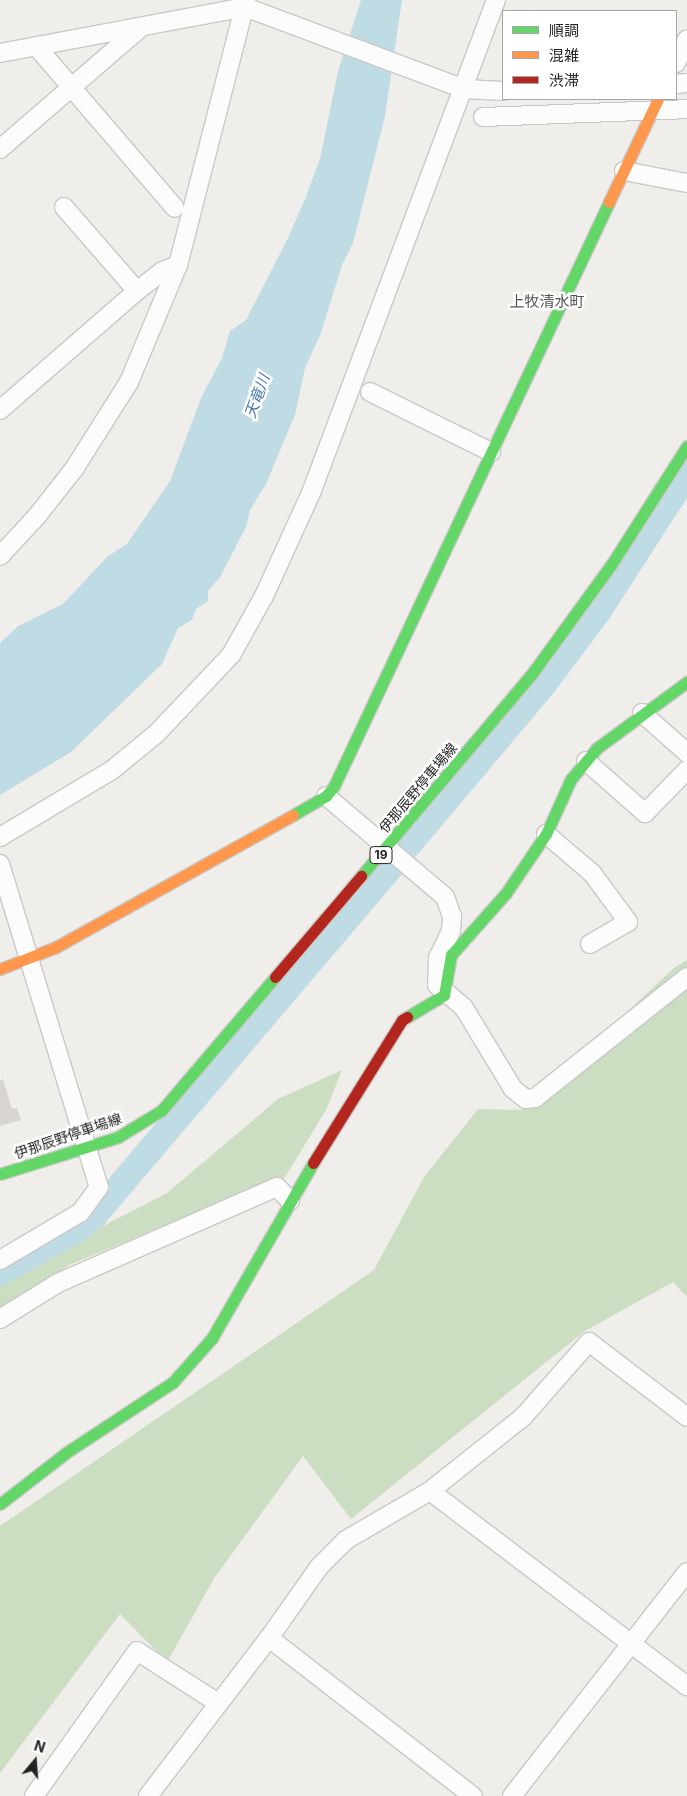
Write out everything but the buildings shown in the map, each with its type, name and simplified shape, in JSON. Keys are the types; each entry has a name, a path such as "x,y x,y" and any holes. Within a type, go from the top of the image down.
{"street":[{"path":"0,837 112,770 170,721 231,655 264,596 312,493 459,87 496,0"},
{"path":"0,556 37,516 98,435 129,382 178,265 245,4"},
{"path":"0,54 140,28 245,4 263,16 459,87 502,91"},
{"path":"0,149 140,28"},
{"path":"677,61 687,39"},
{"path":"36,46 175,208"},
{"path":"0,969 27,961 326,796 334,786 655,105"},
{"path":"483,117 655,105 687,109"},
{"path":"624,171 687,183"},
{"path":"64,207 137,291"},
{"path":"0,410 137,291 163,271 178,265"},
{"path":"370,392 491,452"},
{"name":"伊那辰野停車場線","path":"0,1174 118,1137 162,1110 387,848 561,636 687,446"},
{"path":"0,1504 67,1452 173,1382 212,1338 290,1201 402,1020 444,994 450,955 506,893 546,834 571,779 597,748 642,713 687,682"},
{"path":"642,713 687,754"},
{"path":"586,761 645,813 687,770"},
{"path":"326,796 445,898 452,916 451,931 438,958 435,976 437,985 444,994 464,1008 513,1089 526,1099 536,1098 687,977"},
{"path":"546,834 592,873 628,922 590,944"},
{"path":"0,864 27,961 99,1187 96,1196 81,1212 0,1260"},
{"path":"0,1319 58,1283 277,1187 290,1201"},
{"path":"148,1796 269,1638 319,1567 346,1540 430,1491 523,1417 588,1342 687,1417"},
{"path":"430,1491 687,1686"},
{"path":"512,1796 632,1645 687,1572"},
{"path":"269,1638 473,1796"},
{"path":"34,1796 137,1651 218,1703"}],"green space":[{"path":"687,960 687,1297 673,1282 585,1331 351,1519 303,1456 215,1577 167,1662 120,1614 0,1773 0,1526 374,1270 424,1177 478,1109 522,1110 675,967"},
{"path":"342,1070 326,1110 285,1177 69,1265 0,1310 0,1279 167,1193 278,1099"}],"water":[{"name":"天竜川","path":"361,0 402,0 385,116 353,243 342,265 321,333 305,368 295,415 266,484 250,510 246,527 220,577 208,591 208,601 196,609 192,620 178,628 162,664 71,752 0,795 0,643 18,626 63,604 108,556 127,544 170,481 201,398 222,358 230,331 246,320 288,238 305,199 320,159 338,71"}],"waterway":[{"path":"401,854 544,684 598,612 687,474"},
{"path":"0,1273 78,1229 94,1216 395,862"}],"traffic: fast":[{"path":"293,815 326,796 334,786 609,202"},
{"path":"361,876 531,675 611,565 687,446"},
{"path":"407,1017 444,995 451,955 506,893 546,834 571,779 597,748 687,682"},
{"path":"0,1174 118,1137 162,1110 275,977"},
{"path":"0,1504 67,1452 173,1382 212,1338 313,1163"}],"traffic: slow":[{"path":"609,202 658,100"},
{"path":"0,969 56,947 293,815"}],"traffic: jam":[{"path":"275,977 361,876"},
{"path":"313,1163 402,1020 407,1017"}],"district":[{"name":"上牧清水町","path":"547,302"}]}
